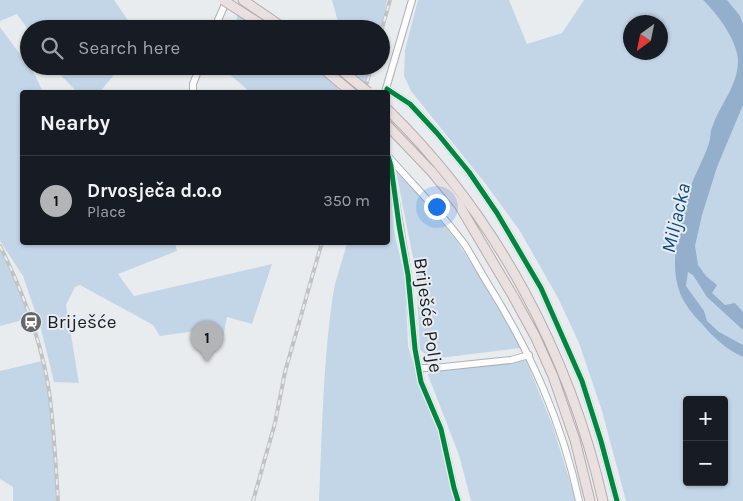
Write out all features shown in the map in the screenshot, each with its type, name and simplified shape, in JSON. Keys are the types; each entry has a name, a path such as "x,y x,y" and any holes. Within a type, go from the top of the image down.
{"highway":[{"path":"225,0 255,20"},
{"path":"243,0 272,20"},
{"path":"250,0 279,20"},
{"path":"331,75 349,90"},
{"path":"347,75 366,90"},
{"path":"390,113 433,158 471,205 530,302 557,359 578,413 591,450 604,501"},
{"path":"390,128 432,172 459,206 535,336 553,376 575,440 590,501"}],"street":[{"path":"217,20 225,0"},
{"path":"386,90 412,0"},
{"path":"193,90 196,75"},
{"path":"390,92 410,104 469,172 497,213 541,288 582,382 601,441 617,501"},
{"name":"Briješće Polje","path":"390,159 440,214 465,246 510,318 548,398 573,472 579,501"},
{"name":"Briješće Polje","path":"390,169 408,275 418,368 421,382 441,429 458,501"},
{"path":"418,368 511,360 529,355"}],"shaded area":[{"path":"0,0 114,0 128,20 21,20 17,14 0,21"},
{"path":"332,0 387,0 383,20 338,20"},
{"path":"418,0 509,0 527,44 562,33 584,0 743,0 743,501 626,501 602,411 579,343 558,298 520,231 485,183 411,91 404,76 405,50"},
{"path":"703,0 727,0 740,16 743,24 743,105 717,167 702,215 695,246 698,265 706,276 717,285 712,293 725,305 735,303 743,312 743,330 707,297 693,275 688,272 686,286 704,311 707,321 719,332 743,345 743,357 726,347 690,310 680,293 675,268 679,227 686,201 710,141 716,117 735,79 738,62 731,37 715,12"},
{"path":"238,12 249,20 237,20"},
{"path":"0,27 20,54 20,75 35,75 42,90 20,90 20,245 176,245 177,251 118,274 134,296 272,264 252,324 227,317 222,343 216,348 202,330 160,336 153,325 80,285 75,287 66,305 79,383 54,382 41,329 23,276 0,241"},
{"path":"61,75 114,75 102,90 75,90"},
{"path":"230,75 325,75 337,84 338,90 248,90"},
{"path":"348,75 368,75 364,90 349,90"},
{"path":"395,166 456,240 504,313 521,348 440,358 428,356 420,350 416,273"},
{"path":"390,188 395,236 405,277 408,346 421,388 441,436 460,501 319,501 325,371 334,288 346,245 390,245"},
{"path":"0,247 30,318 0,326"},
{"path":"525,358 552,424 576,501 471,501 459,455 428,375 431,371"},
{"path":"42,361 50,397 58,501 13,501 13,487 0,479 0,371"}],"railway":[{"path":"384,20 390,0"},
{"path":"365,90 369,75"},
{"path":"253,501 275,423 285,372 321,245"},
{"path":"0,246 25,301 43,359 50,398 58,501"}],"cycle path":[{"path":"390,91 410,104 469,172 497,213 541,288 582,381 617,501"},
{"path":"390,163 408,275 415,349 421,382 441,429 458,501"}],"place":[{"name":"Briješće","path":"31,322"},
{"name":"Drvosječa d.o.o","path":"207,362"}],"water label":[{"name":"Miljacka","path":"676,218"}]}
